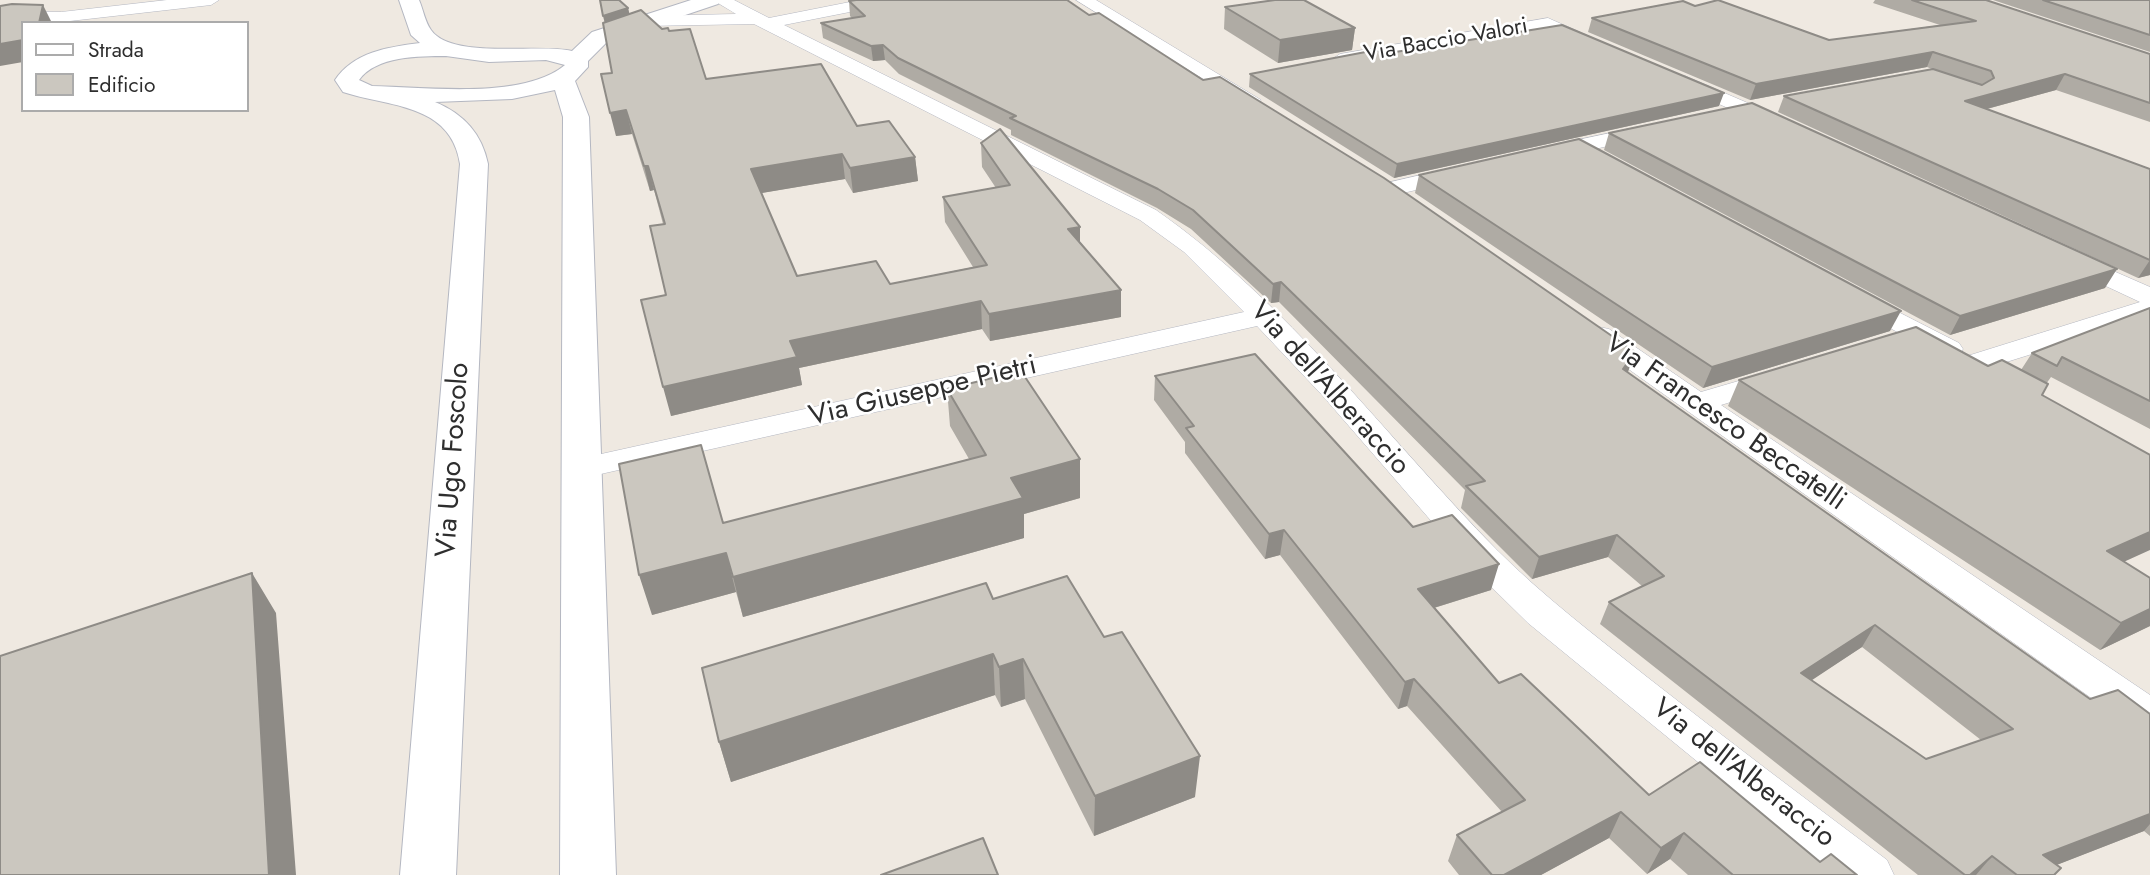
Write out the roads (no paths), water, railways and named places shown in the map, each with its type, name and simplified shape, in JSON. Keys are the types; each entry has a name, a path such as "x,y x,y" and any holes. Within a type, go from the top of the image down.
{"street":[{"path":"117,0 135,7"},
{"path":"0,16 52,18 211,0"},
{"path":"390,0 391,13 400,31 400,43 390,74"},
{"path":"409,0 422,35 444,49 495,55 555,54 571,81 576,117 588,875"},
{"path":"645,21 764,21 885,0"},
{"path":"1084,0 1234,78 1277,117"},
{"path":"533,53 600,37 706,1"},
{"name":"Via dell'Alberaccio","path":"706,1 764,21 1166,225 1193,247 1263,316 1333,389 1485,559 1541,613 1737,772 1871,875"},
{"name":"Via Baccio Valori","path":"1315,64 1548,23 1610,50"},
{"path":"390,74 512,93 571,81 600,37"},
{"path":"390,74 444,49"},
{"path":"1660,71 1798,133"},
{"name":"Via Ugo Foscolo","path":"390,74 464,132 471,144 474,164 428,875"},
{"path":"1708,118 1786,102"},
{"path":"1523,159 1669,127"},
{"path":"1577,147 1614,167"},
{"path":"1424,213 1379,182 1483,168"},
{"path":"2049,250 2150,297"},
{"path":"1835,287 2010,382"},
{"path":"1975,363 2150,308"},
{"name":"Via Giuseppe Pietri","path":"583,468 1263,316"},
{"name":"Via Francesco Beccatelli","path":"1571,316 2150,717"},
{"path":"1881,346 1921,334"},
{"path":"1696,403 1802,370"}]}
